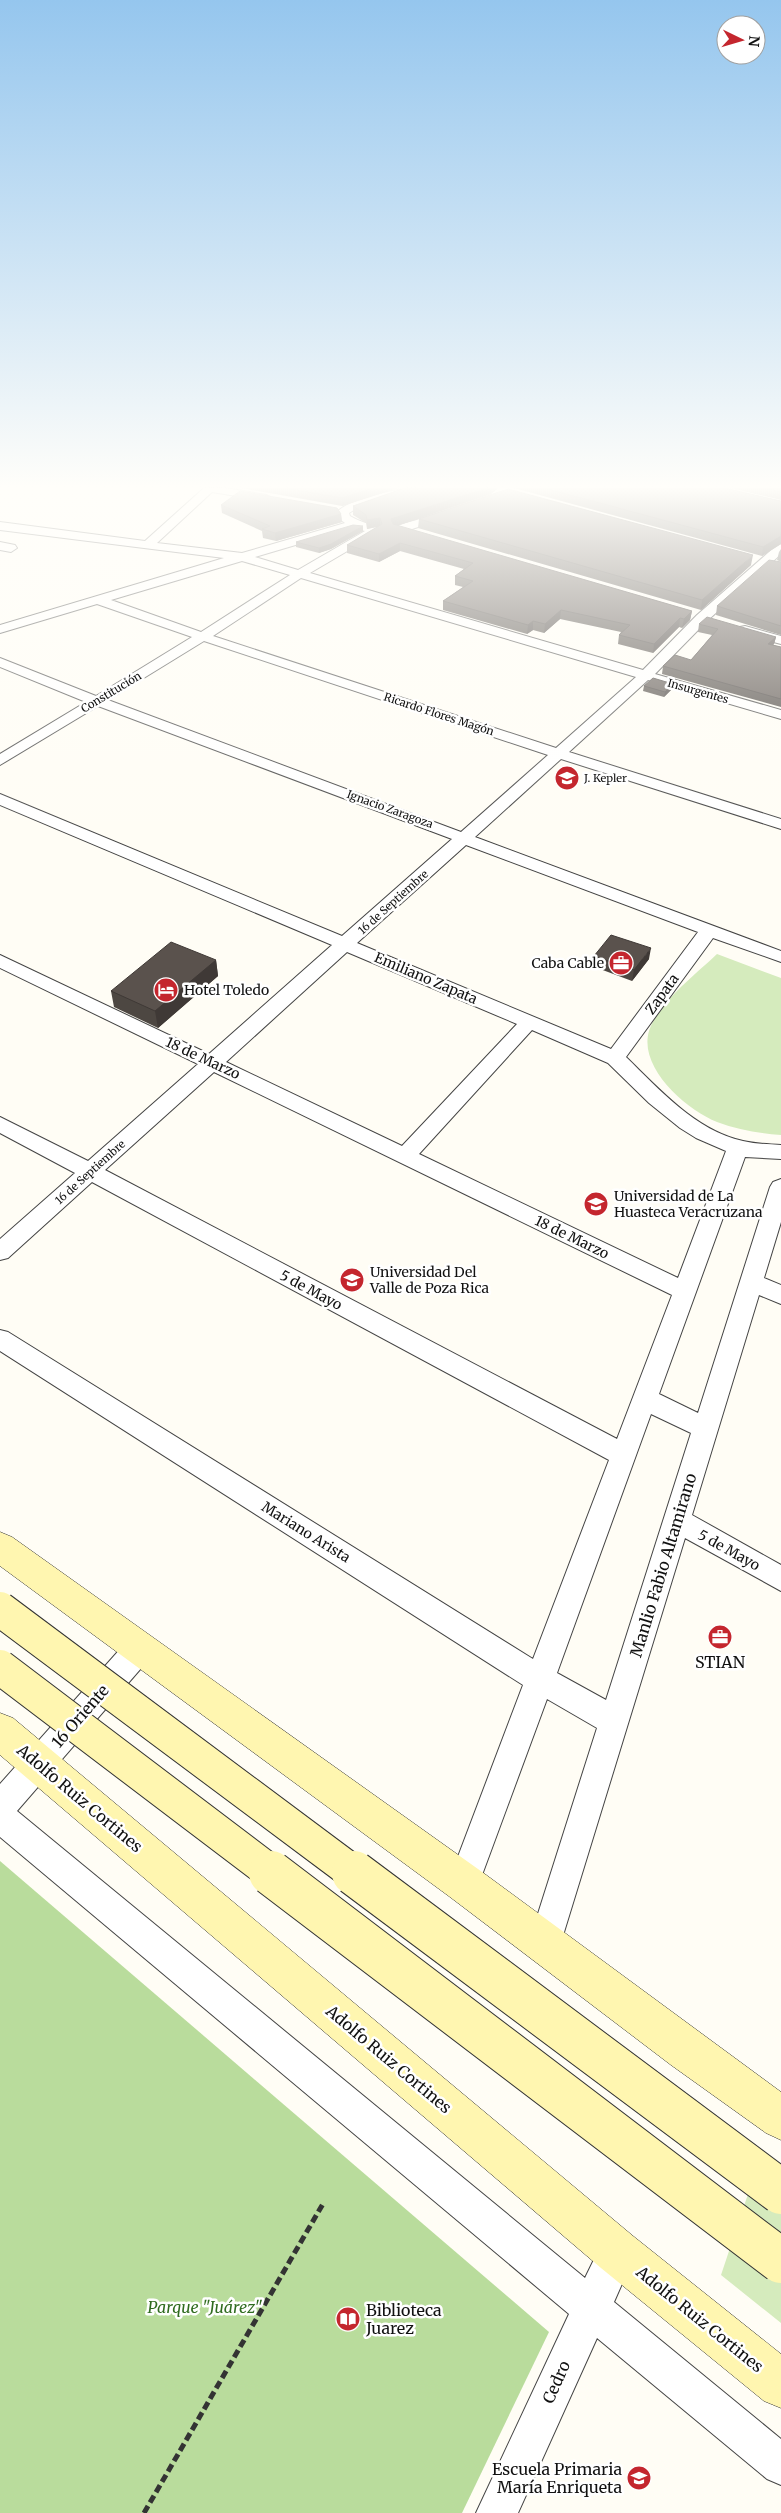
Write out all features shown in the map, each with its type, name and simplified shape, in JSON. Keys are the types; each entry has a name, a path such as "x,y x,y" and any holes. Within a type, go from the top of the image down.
{"main road":[{"path":"0,1547 545,1942 686,2050 781,2118"},
{"path":"0,1608 781,2192"},
{"path":"0,1667 781,2261"},
{"name":"Adolfo Ruiz Cortines","path":"0,1731 617,2252 781,2384"}],"street":[{"path":"0,629 80,605"},
{"name":"Ricardo Flores Magón","path":"113,605 202,637 558,754 781,824"},
{"name":"Constitución","path":"0,760 251,605"},
{"name":"Insurgentes","path":"402,605 781,714"},
{"name":"16 de Septiembre","path":"0,1252 645,676 717,605"},
{"path":"683,613 781,640"},
{"name":"Ignacio Zaragoza","path":"0,662 97,701 466,837 781,957"},
{"name":"Emiliano Zapata","path":"0,799 614,1058 655,1097 702,1133 738,1148 781,1152"},
{"name":"Zapata","path":"614,1058 709,930"},
{"name":"18 de Marzo","path":"0,961 685,1291"},
{"path":"405,1156 530,1021"},
{"name":"5 de Mayo","path":"0,1124 623,1456"},
{"path":"464,1883 738,1148"},
{"name":"Manlio Fabio Altamirano","path":"545,1942 781,1187"},
{"path":"752,1282 781,1295"},
{"name":"Mariano Arista","path":"0,1339 540,1679 614,1721"},
{"path":"644,1399 705,1428"},
{"name":"5 de Mayo","path":"677,1520 781,1579"},
{"name":"16 Oriente","path":"0,1807 140,1648"},
{"path":"0,1817 781,2465"},
{"name":"Cedro","path":"498,2513 590,2306 617,2252"}],"path":[{"path":"144,2513 324,2202"}],"green space":[{"path":"717,954 781,978 781,1135 725,1125 705,1116 679,1098 658,1073 651,1059 648,1045 649,1031 660,1010 678,990"},
{"name":"Parque \"Juárez\"","path":"0,1861 549,2332 462,2513 0,2513"},
{"path":"754,2176 781,2197 781,2323 721,2275"}],"building":[{"path":"458,605 672,605 692,611 684,619 680,618 654,644 619,635 630,625 561,610 545,624 533,621 528,625"},
{"path":"781,605 781,626 717,606"},
{"path":"707,617 776,637 768,644 781,647 781,699 663,666 675,655 691,660 718,629 699,624"},
{"path":"653,678 673,684 665,692 644,686"},
{"path":"611,935 651,948 634,970 594,956"},
{"path":"171,942 216,960 155,1011 111,991"}],"place":[{"name":"J. Kepler","path":"567,778"},
{"name":"Caba Cable","path":"621,963"},
{"name":"Hotel Toledo","path":"166,990"},
{"name":"Universidad de La Huasteca Veracruzana","path":"596,1204"},
{"name":"Universidad Del Valle de Poza Rica","path":"352,1280"},
{"name":"STIAN","path":"720,1637"},
{"name":"Biblioteca Juarez","path":"348,2319"},
{"name":"Escuela Primaria María Enriqueta","path":"639,2478"}]}
